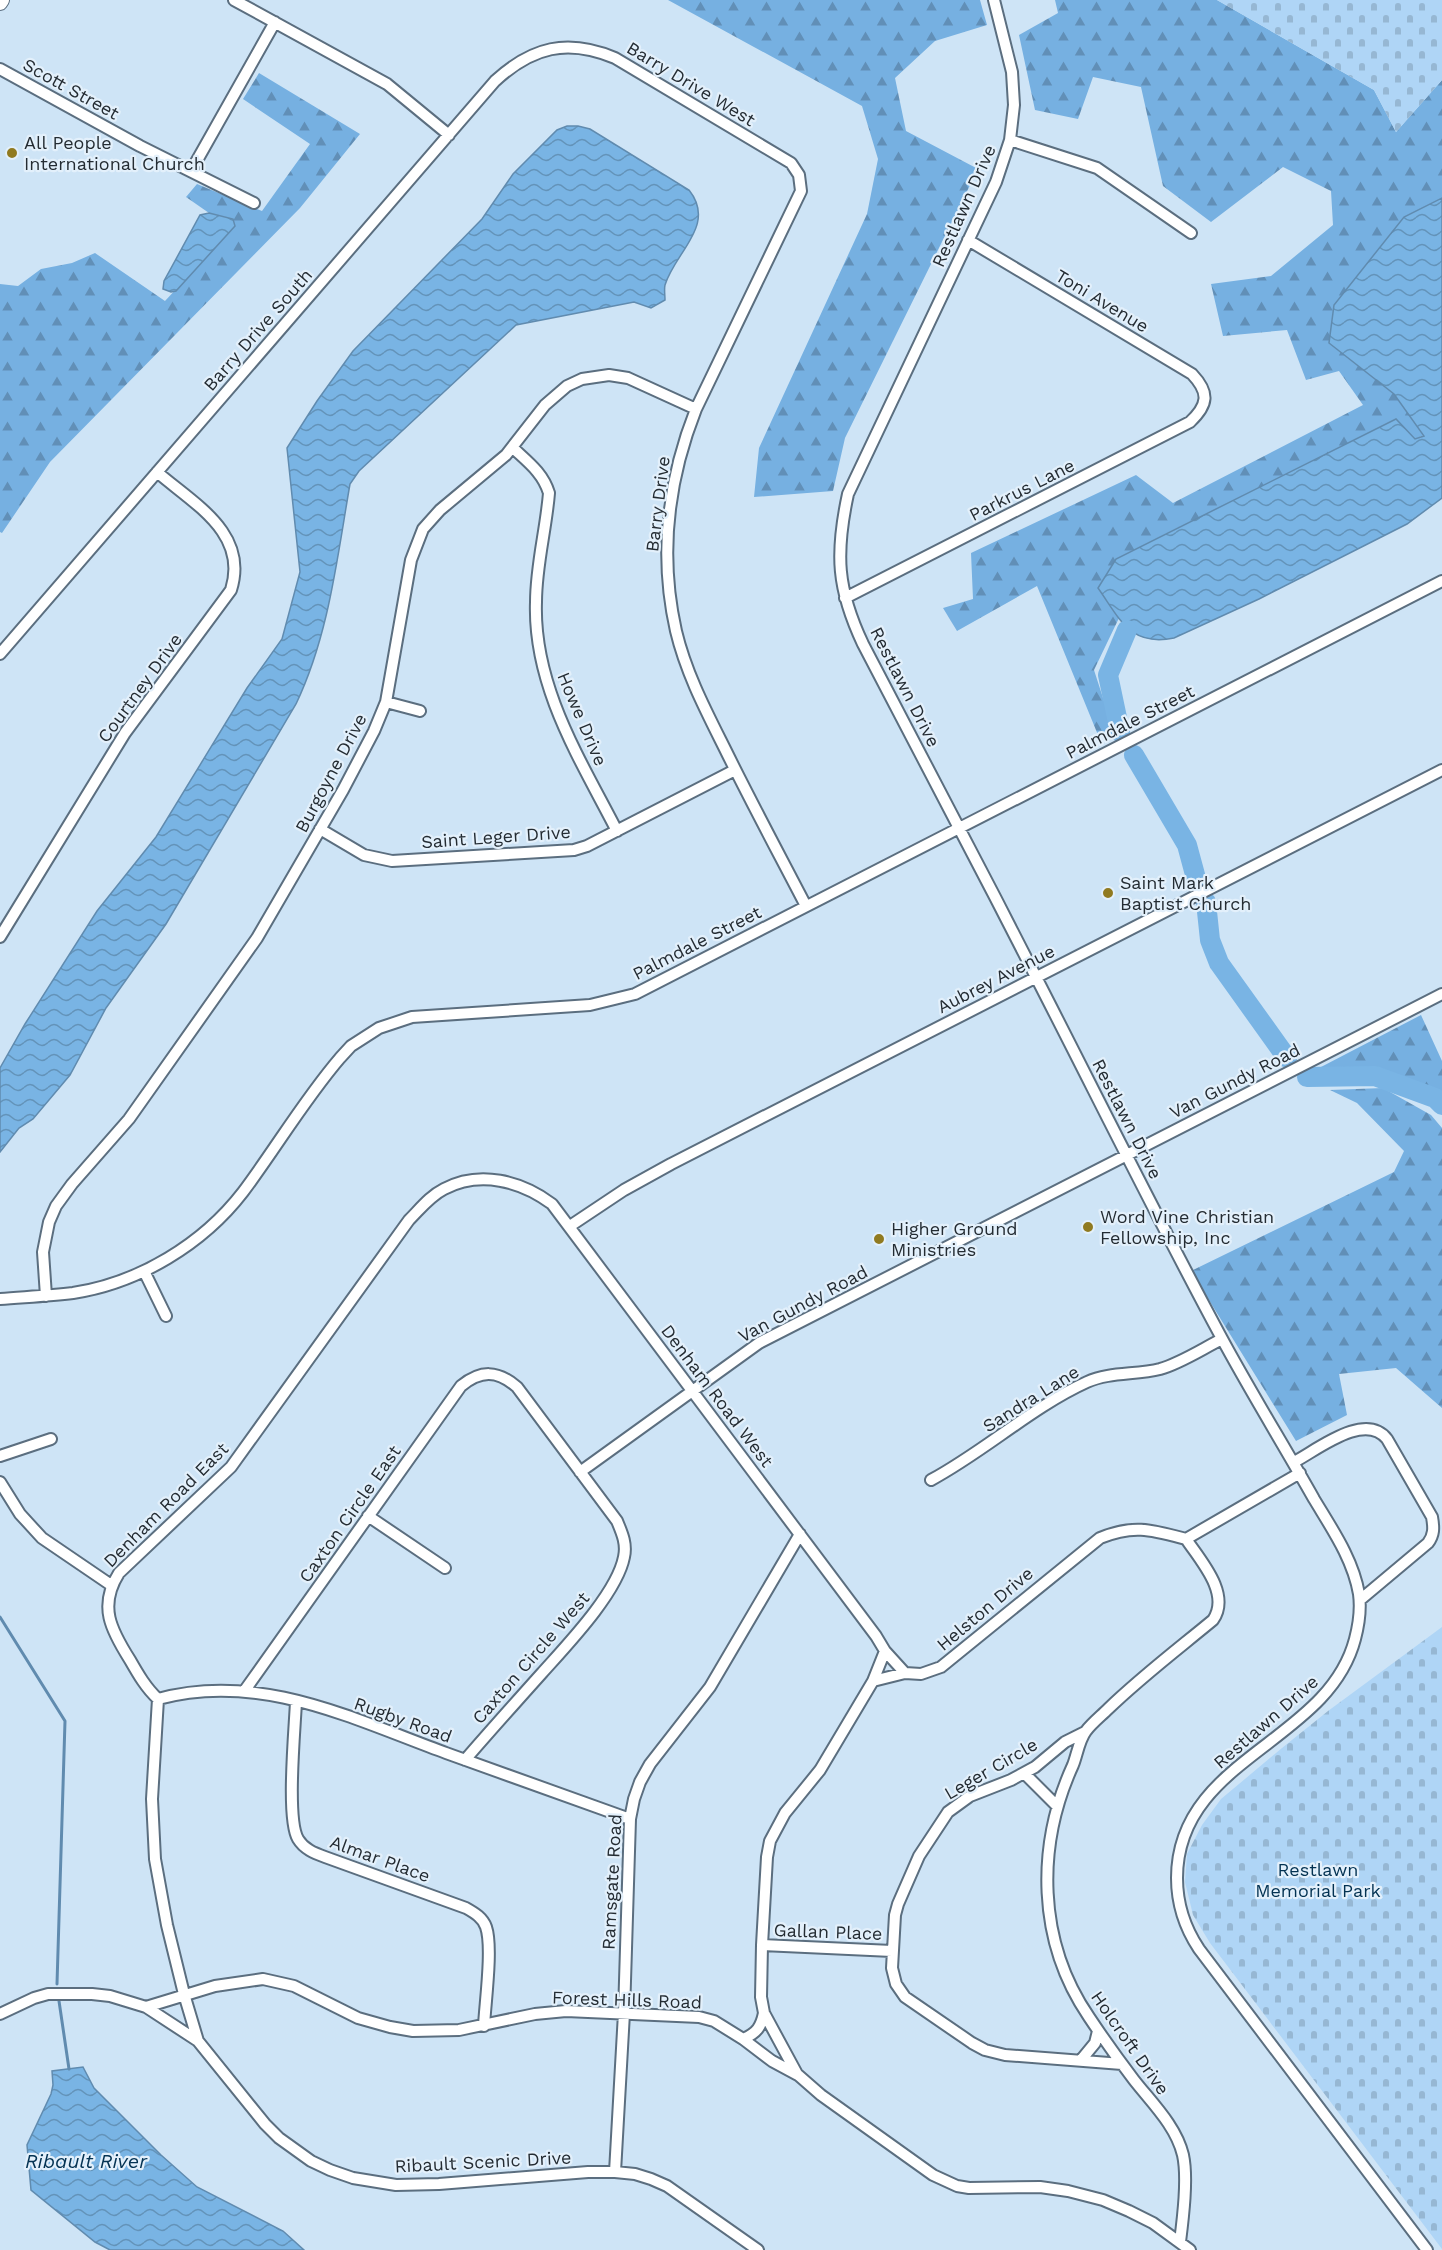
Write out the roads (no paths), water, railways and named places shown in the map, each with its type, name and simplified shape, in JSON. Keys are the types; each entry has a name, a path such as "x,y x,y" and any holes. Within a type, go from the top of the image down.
{"street":[{"path":"234,0 387,84 449,135"},
{"name":"Restlawn Drive","path":"994,0 1014,88 1011,140 996,182 848,494 839,556 845,598 863,644 1126,1155 1222,1339 1345,1554 1356,1581 1360,1600 1358,1626 1351,1653 1343,1671 1314,1707 1220,1782 1195,1812 1179,1851 1177,1887 1185,1923 1199,1949 1427,2250"},
{"path":"191,171 275,22"},
{"name":"Barry Drive South","path":"0,654 495,81 524,58 555,48"},
{"name":"Barry Drive West","path":"555,48 587,49 615,58 791,163 799,175"},
{"name":"Scott Street","path":"0,69 254,203"},
{"path":"1011,140 1097,168 1191,233"},
{"name":"Barry Drive","path":"799,175 801,191 696,409 684,440 668,523 668,583 677,634 699,696 806,906"},
{"name":"Toni Avenue","path":"968,240 1192,374 1200,383 1205,401"},
{"name":"Burgoyne Drive","path":"46,1296 43,1252 45,1238 56,1206 72,1184 129,1119 257,938 374,731 386,702 411,560 420,535 440,510 490,471 513,448 545,405 567,386 589,377 609,375 628,378 696,409"},
{"name":"Parkrus Lane","path":"845,598 1190,422 1200,412 1205,401"},
{"name":"Howe Drive","path":"513,448 540,474 546,482 549,493 537,573 535,605 540,653 546,681 565,731 616,831"},
{"name":"Courtney Drive","path":"0,937 125,733 231,590 235,578 234,551 220,526 157,472"},
{"name":"Palmdale Street","path":"0,1299 46,1296 104,1285 144,1271 183,1248 225,1212 242,1193 328,1071 351,1046 379,1028 412,1017 590,1005 635,994 1442,581"},
{"path":"386,702 420,711"},
{"name":"Saint Leger Drive","path":"320,829 364,855 392,861 574,850 587,846 735,770"},
{"name":"Aubrey Avenue","path":"570,1226 624,1190 671,1164 1442,770"},
{"name":"Van Gundy Road","path":"580,1472 759,1343 1442,994"},
{"name":"Denham Road East","path":"158,1699 148,1690 110,1626 107,1612 111,1585 119,1573 231,1467 416,1212 443,1189 456,1184 489,1179 505,1181"},
{"name":"Denham Road West","path":"505,1181 521,1185 537,1193 552,1204 570,1226 885,1651"},
{"path":"144,1271 166,1316"},
{"name":"Sandra Lane","path":"931,1479 958,1465 1057,1398 1089,1381 1160,1369 1222,1339"},
{"name":"Caxton Circle West","path":"465,1760 580,1631 603,1599 622,1565 625,1546 617,1521 517,1387 506,1377 493,1373"},
{"name":"Caxton Circle East","path":"245,1690 461,1386 470,1378 493,1373"},
{"path":"1294,1462 1353,1430 1371,1428 1387,1439 1432,1517 1434,1527 1428,1544 1360,1600"},
{"path":"0,1456 51,1439"},
{"path":"1186,1539 1300,1473"},
{"path":"0,1482 20,1514 42,1538 111,1585"},
{"path":"368,1516 445,1568"},
{"name":"Helston Drive","path":"873,1682 890,1675 921,1674 941,1667 1100,1538 1137,1528 1186,1539"},
{"name":"Ramsgate Road","path":"615,2172 624,2013 630,1819 637,1790 650,1764 710,1687 800,1534"},
{"name":"Holcroft Drive","path":"1180,2242 1184,2157 1172,2129 1098,2031 1066,1974 1050,1919 1046,1872 1050,1834 1057,1806 1085,1732 1122,1695 1213,1620 1217,1614 1219,1598 1216,1588 1186,1539"},
{"path":"905,1673 885,1651 873,1682 820,1770 785,1813 772,1834 767,1857 762,1946 761,1997 764,2013 798,2075 821,2095 933,2175 969,2188 1040,2187 1103,2200 1129,2211 1190,2250"},
{"name":"Rugby Road","path":"158,1699 180,1693 245,1690 296,1701 337,1713 630,1819"},
{"path":"146,2007 184,1994 155,1860 152,1799 158,1699"},
{"name":"Almar Place","path":"296,1701 292,1819 297,1838 311,1851 324,1857 466,1908 476,1914 486,1928 489,1944 484,2026"},
{"name":"Leger Circle","path":"1085,1732 1065,1742 1035,1767 970,1796 948,1812 919,1856 898,1904 892,1951 893,1977 900,1992 985,2050 1005,2055 1122,2064"},
{"path":"1024,1773 1057,1806"},
{"name":"Gallan Place","path":"762,1946 892,1951"},
{"name":"Forest Hills Road","path":"184,1994 215,1986 263,1979 294,1986 358,2018 390,2027 432,2031 484,2026 535,2014 557,2012 624,2013 699,2018 714,2021 772,2061 798,2075"},
{"path":"0,2014 34,1998 69,1993 110,1996 146,2007 198,2041"},
{"name":"Ribault Scenic Drive","path":"184,1994 198,2041 265,2124 279,2138 311,2161 353,2178 396,2185 588,2172 635,2174 667,2186 758,2250"},
{"path":"743,2039 754,2034 761,2025 764,2013"},
{"path":"1081,2060 1095,2043 1098,2031"}],"water":[{"path":"567,126 590,129 689,190 696,203 698,215 696,227 670,273 665,285 665,300 651,308 634,302 516,325 359,471 350,484 336,568 317,651 296,704 166,924 106,1008 70,1075 33,1119 19,1128 0,1152 0,1068 25,1024 97,911 156,837 247,688 282,639 300,572 287,448 353,351 482,219 513,174 557,130"},
{"path":"1442,198 1442,498 1407,524 1259,599 1174,638 1159,640 1136,634 1120,620 1098,588 1116,559 1396,419 1415,439 1424,436 1394,394 1329,343 1334,305 1404,217"},
{"path":"209,213 233,219 235,226 176,291 163,289 164,281 200,215"},
{"name":"Ribault River","path":"83,2067 94,2088 161,2155 197,2187 283,2231 304,2250 110,2250 95,2242 31,2190 27,2145 51,2094 52,2071"}],"waterway":[{"path":"1120,732 1108,675 1127,630"},
{"path":"1134,755 1187,845 1197,882"},
{"path":"1206,902 1210,940 1219,963 1287,1058"},
{"path":"1307,1077 1375,1076 1435,1098 1442,1105"},
{"path":"0,1617 65,1721 57,1984"},
{"path":"59,2001 69,2069"}],"place":[{"name":"All People International Church","path":"12,153"},
{"name":"Saint Mark Baptist Church","path":"1108,893"},
{"name":"Word Vine Christian Fellowship, Inc","path":"1088,1227"},
{"name":"Higher Ground Ministries","path":"879,1239"}],"park label":[{"name":"Restlawn Memorial Park","path":"1318,1880"}]}
